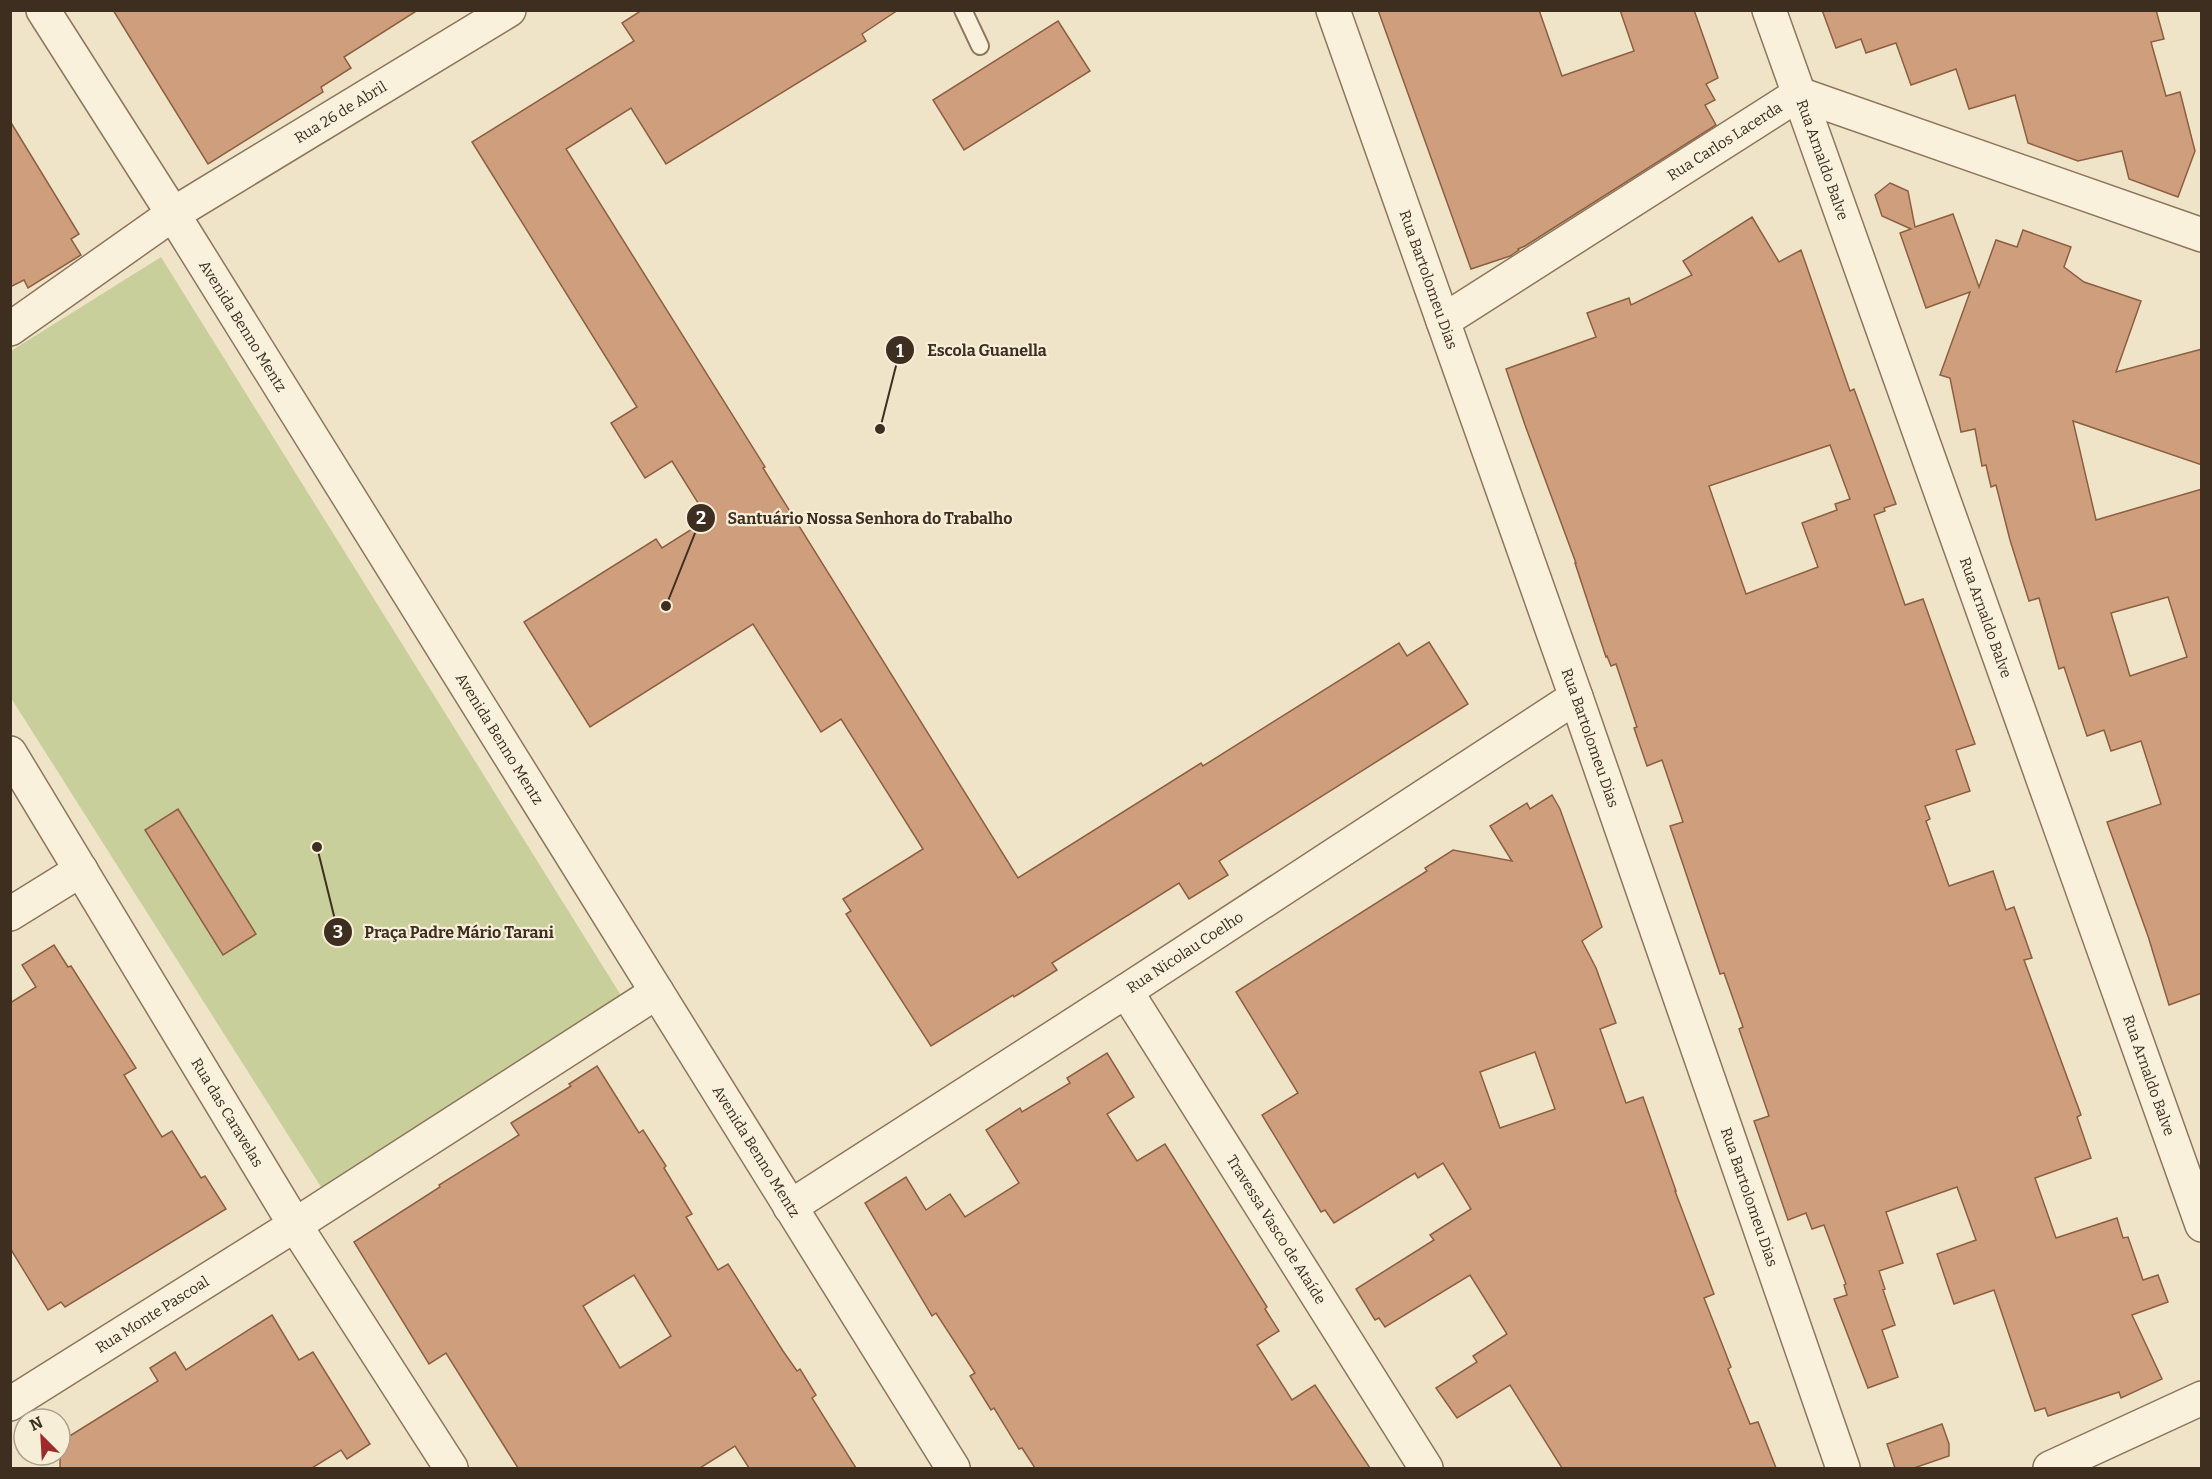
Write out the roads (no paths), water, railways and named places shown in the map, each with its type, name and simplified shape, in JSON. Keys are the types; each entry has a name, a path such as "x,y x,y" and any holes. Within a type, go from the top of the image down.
{"street":[{"name":"Avenida Benno Mentz","path":"43,10 173,214 953,1468"},
{"name":"Rua Bartolomeu Dias","path":"1333,10 1576,697 1843,1468"},
{"name":"Rua Arnaldo Balve","path":"1770,10 2202,1225"},
{"name":"Rua 26 de Abril","path":"10,329 173,214 507,11"},
{"name":"Rua Carlos Lacerda","path":"1443,321 1799,94 2202,235"},
{"name":"Rua Nicolau Coelho","path":"790,1207 1576,697"},
{"name":"Rua das Caravelas","path":"10,753 295,1225 451,1468"},
{"path":"10,914 81,870"},
{"name":"Travessa Vasco de Ataíde","path":"1126,991 1426,1468"},
{"name":"Rua Monte Pascoal","path":"10,1404 295,1225 657,992"},
{"path":"2050,1468 2202,1398"}],"lane":[{"path":"963,10 980,46"}],"place":[{"name":"Escola Guanella","path":"880,429"},
{"name":"Santuário Nossa Senhora do Trabalho","path":"666,606"},
{"name":"Praça Padre Mário Tarani","path":"317,847"}]}
